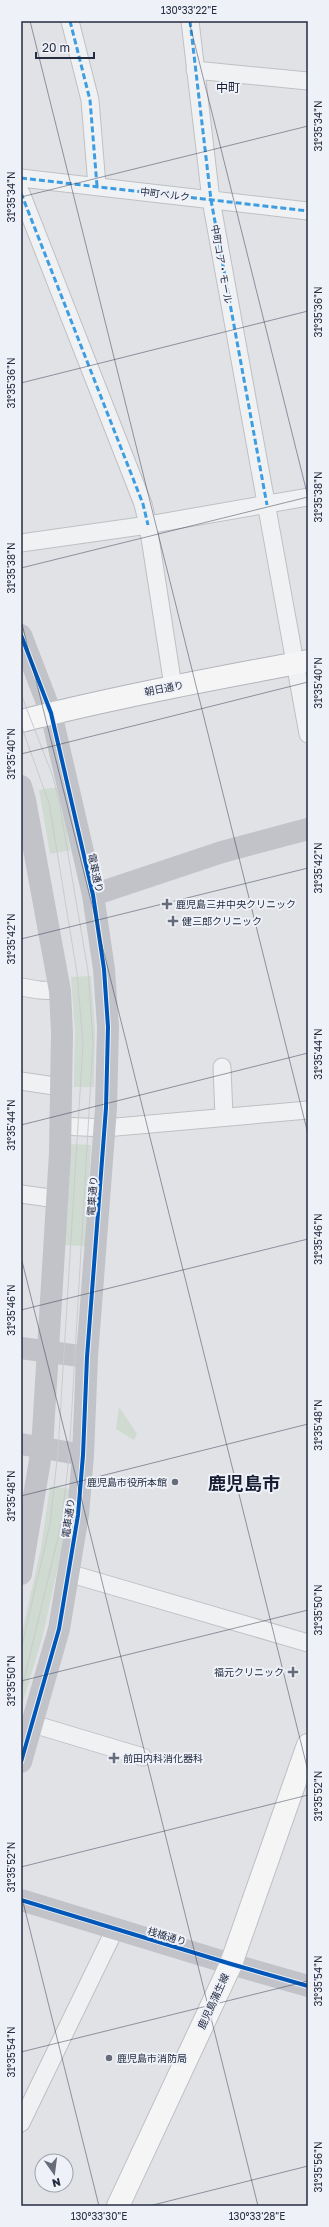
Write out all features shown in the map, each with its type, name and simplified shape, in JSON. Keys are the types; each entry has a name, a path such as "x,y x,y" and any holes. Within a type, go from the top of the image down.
{"main road":[{"name":"朝日通り","path":"21,721 173,686 302,662"},
{"name":"鹿児島蒲生線","path":"118,2206 230,1964 308,1744"}],"street":[{"path":"70,21 90,100 97,186"},
{"name":"中町コア・モール","path":"190,21 211,200 267,505 302,662 308,734"},
{"path":"195,70 308,81"},
{"name":"中町ベルク","path":"21,178 308,211"},
{"path":"21,193 143,504 148,525 173,686"},
{"path":"21,543 148,525 308,497"},
{"name":"電車通り","path":"21,634 51,713 93,896 104,969 108,1027 105,1128 87,1357 83,1455 78,1514 59,1629 21,1762"},
{"path":"21,786 25,800 60,991 61,1087 57,1200 42,1448 37,1487 21,1574"},
{"path":"93,896 222,852 308,829"},
{"path":"21,987 60,991"},
{"path":"222,1067 224,1117"},
{"path":"21,1081 61,1087"},
{"path":"60,1126 105,1128 308,1110"},
{"path":"21,1194 57,1200"},
{"path":"21,1348 87,1357"},
{"path":"21,1444 83,1455"},
{"path":"68,1573 308,1642"},
{"path":"33,1724 143,1757"},
{"name":"桟橋通り","path":"21,1900 230,1964 308,1986"},
{"path":"21,2123 115,1929"}],"shaded area":[{"path":"60,787 70,850 50,854 39,790"},
{"path":"91,976 95,1030 94,1087 74,1087 75,1030 71,977"},
{"path":"71,1144 91,1145 85,1246 65,1245"},
{"path":"119,1407 137,1434 134,1440 116,1429"},
{"path":"50,1486 70,1489 61,1552 43,1635 21,1708 21,1637 41,1548"}],"tram line":[{"path":"21,694 53,777 59,801 88,971 93,1043 69,1458 61,1525 21,1692"},
{"path":"21,725 49,803 77,973 83,1044 58,1451 50,1524 21,1650"}],"marked path":[{"path":"70,21 90,100 97,186"},
{"path":"190,21 211,200 267,505"},
{"path":"21,178 308,211"},
{"path":"21,193 143,504 148,525"}],"cycle path":[{"path":"21,635 51,713 93,895 104,969 108,1027 106,1108 87,1357 83,1455 78,1515 59,1629 21,1762"},
{"path":"21,1900 308,1986"}],"place":[{"name":"鹿児島三井中央クリニック","path":"167,904"},
{"name":"健三郎クリニック","path":"173,921"},
{"name":"鹿児島市役所本館","path":"175,1482"},
{"name":"福元クリニック","path":"293,1672"},
{"name":"前田内科消化器科","path":"114,1758"},
{"name":"鹿児島市消防局","path":"109,2058"}],"district":[{"name":"中町","path":"228,87"},
{"name":"鹿児島市","path":"244,1483"}]}
